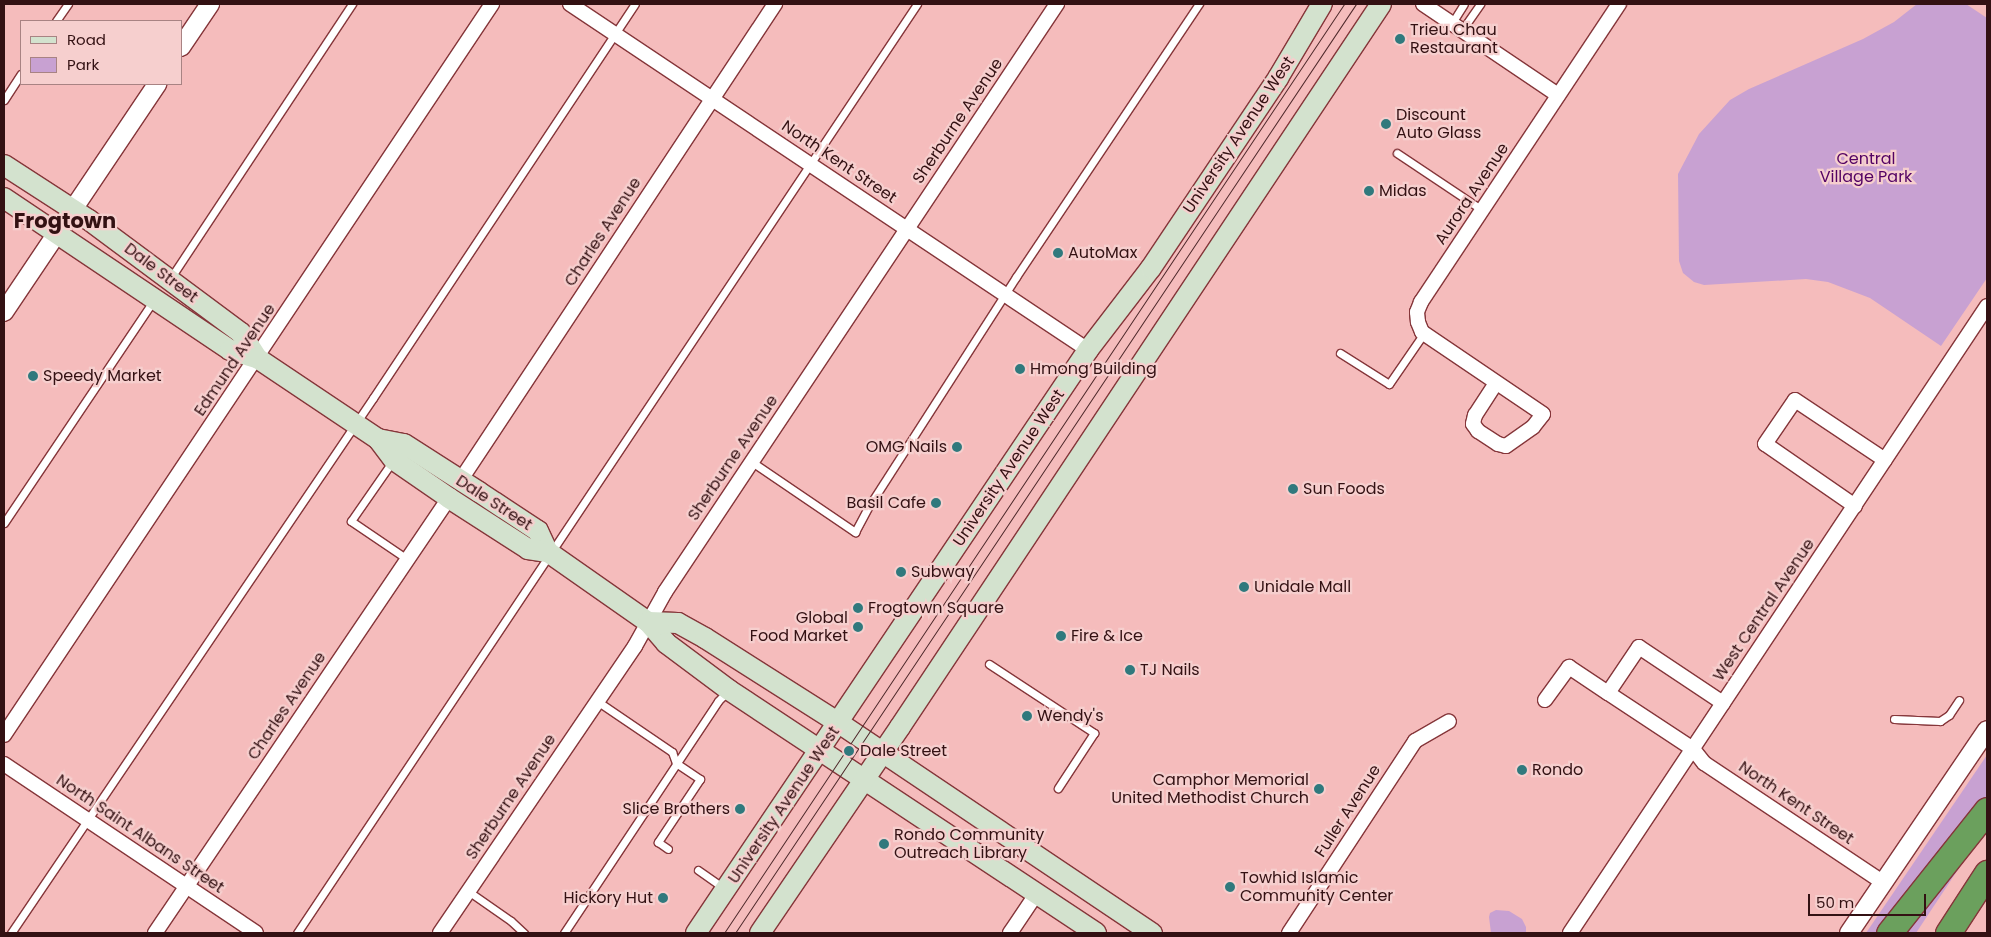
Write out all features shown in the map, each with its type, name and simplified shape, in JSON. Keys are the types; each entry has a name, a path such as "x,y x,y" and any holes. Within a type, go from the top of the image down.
{"highway":[{"path":"1889,933 1987,810"},
{"path":"1948,933 1987,874"}],"main road":[{"name":"University Avenue West","path":"696,933 1088,350 1151,268 1282,72 1322,4"},
{"path":"760,933 865,779 1380,4"},
{"name":"Dale Street","path":"4,165 73,209 241,333 257,358"},
{"name":"Dale Street","path":"4,198 230,350 257,358 378,439 394,460 449,498 528,548 549,553 648,622 666,643 729,690 821,749 1096,933"},
{"name":"Dale Street","path":"378,439 404,444 538,531 549,553"},
{"path":"648,622 678,623 747,664 839,723 1152,933"}],"street":[{"path":"182,46 210,4"},
{"name":"Edmund Avenue","path":"4,734 492,4"},
{"name":"North Kent Street","path":"570,4 1088,350"},
{"name":"Charles Avenue","path":"460,480 776,4"},
{"name":"Sherburne Avenue","path":"440,933 635,646 665,592 1057,4"},
{"path":"1423,4 1558,95"},
{"name":"Aurora Avenue","path":"1424,333 1418,322 1417,312 1421,302 1619,4"},
{"path":"4,312 156,85"},
{"name":"West Central Avenue","path":"1570,933 1987,306"},
{"path":"1424,333 1543,414 1533,427 1506,446 1498,444 1478,430 1474,424 1475,415 1496,383"},
{"path":"1855,506 1764,444 1795,400 1885,460"},
{"name":"Charles Avenue","path":"155,933 449,498"},
{"path":"1608,693 1639,647 1723,703"},
{"name":"North Kent Street","path":"1545,700 1569,667 1693,749 1704,763 1884,883"},
{"name":"Fuller Avenue","path":"1289,933 1415,742 1449,721"},
{"path":"1849,933 1987,730"},
{"name":"North Saint Albans Street","path":"4,764 256,933"},
{"path":"1010,933 1037,893"}],"lane":[{"path":"57,20 68,4"},
{"path":"170,279 352,4"},
{"path":"11,933 355,424 635,4"},
{"path":"297,933 917,4"},
{"path":"752,462 855,532 869,506 1006,295 1199,4"},
{"path":"1457,26 1464,4"},
{"path":"1457,26 1480,4"},
{"path":"4,100 20,76"},
{"path":"1397,153 1482,210"},
{"path":"4,523 154,300"},
{"path":"1340,353 1389,384 1424,333"},
{"path":"394,460 351,521 408,559"},
{"path":"989,664 1094,733 1058,788"},
{"path":"564,933 718,701 729,690"},
{"path":"1894,719 1940,720 1949,715 1959,700"},
{"path":"597,701 672,752 676,763 700,779 658,842 668,849"},
{"path":"698,870 726,889"},
{"path":"468,891 511,921 524,933"}],"green space":[{"name":"Central Village Park","path":"1917,4 1966,4 1987,18 1987,278 1941,346 1870,298 1828,282 1806,279 1704,285 1694,282 1683,273 1679,261 1678,174 1699,134 1730,100 1749,89 1863,39 1894,22"},
{"path":"1987,755 1987,796 1878,933 1866,933"},
{"path":"1975,844 1916,933 1897,933"},
{"path":"1496,910 1509,911 1522,919 1526,927 1526,933 1491,933 1489,917 1490,913"}],"tram line":[{"path":"724,933 1344,4"},
{"path":"735,933 1356,4"}],"place":[{"name":"Trieu Chau Restaurant","path":"1400,39"},
{"name":"Discount Auto Glass","path":"1386,124"},
{"name":"Midas","path":"1369,191"},
{"name":"AutoMax","path":"1058,253"},
{"name":"Hmong Building","path":"1020,369"},
{"name":"Speedy Market","path":"33,376"},
{"name":"OMG Nails","path":"957,447"},
{"name":"Sun Foods","path":"1293,489"},
{"name":"Basil Cafe","path":"936,503"},
{"name":"Subway","path":"901,572"},
{"name":"Unidale Mall","path":"1244,587"},
{"name":"Frogtown Square","path":"858,608"},
{"name":"Global Food Market","path":"858,627"},
{"name":"Fire & Ice","path":"1061,636"},
{"name":"TJ Nails","path":"1130,670"},
{"name":"Wendy's","path":"1027,716"},
{"name":"Dale Street","path":"849,751"},
{"name":"Rondo","path":"1522,770"},
{"name":"Camphor Memorial United Methodist Church","path":"1319,789"},
{"name":"Slice Brothers","path":"740,809"},
{"name":"Rondo Community Outreach Library","path":"884,844"},
{"name":"Towhid Islamic Community Center","path":"1230,887"},
{"name":"Hickory Hut","path":"663,898"}],"district":[{"name":"Frogtown","path":"65,221"}]}
